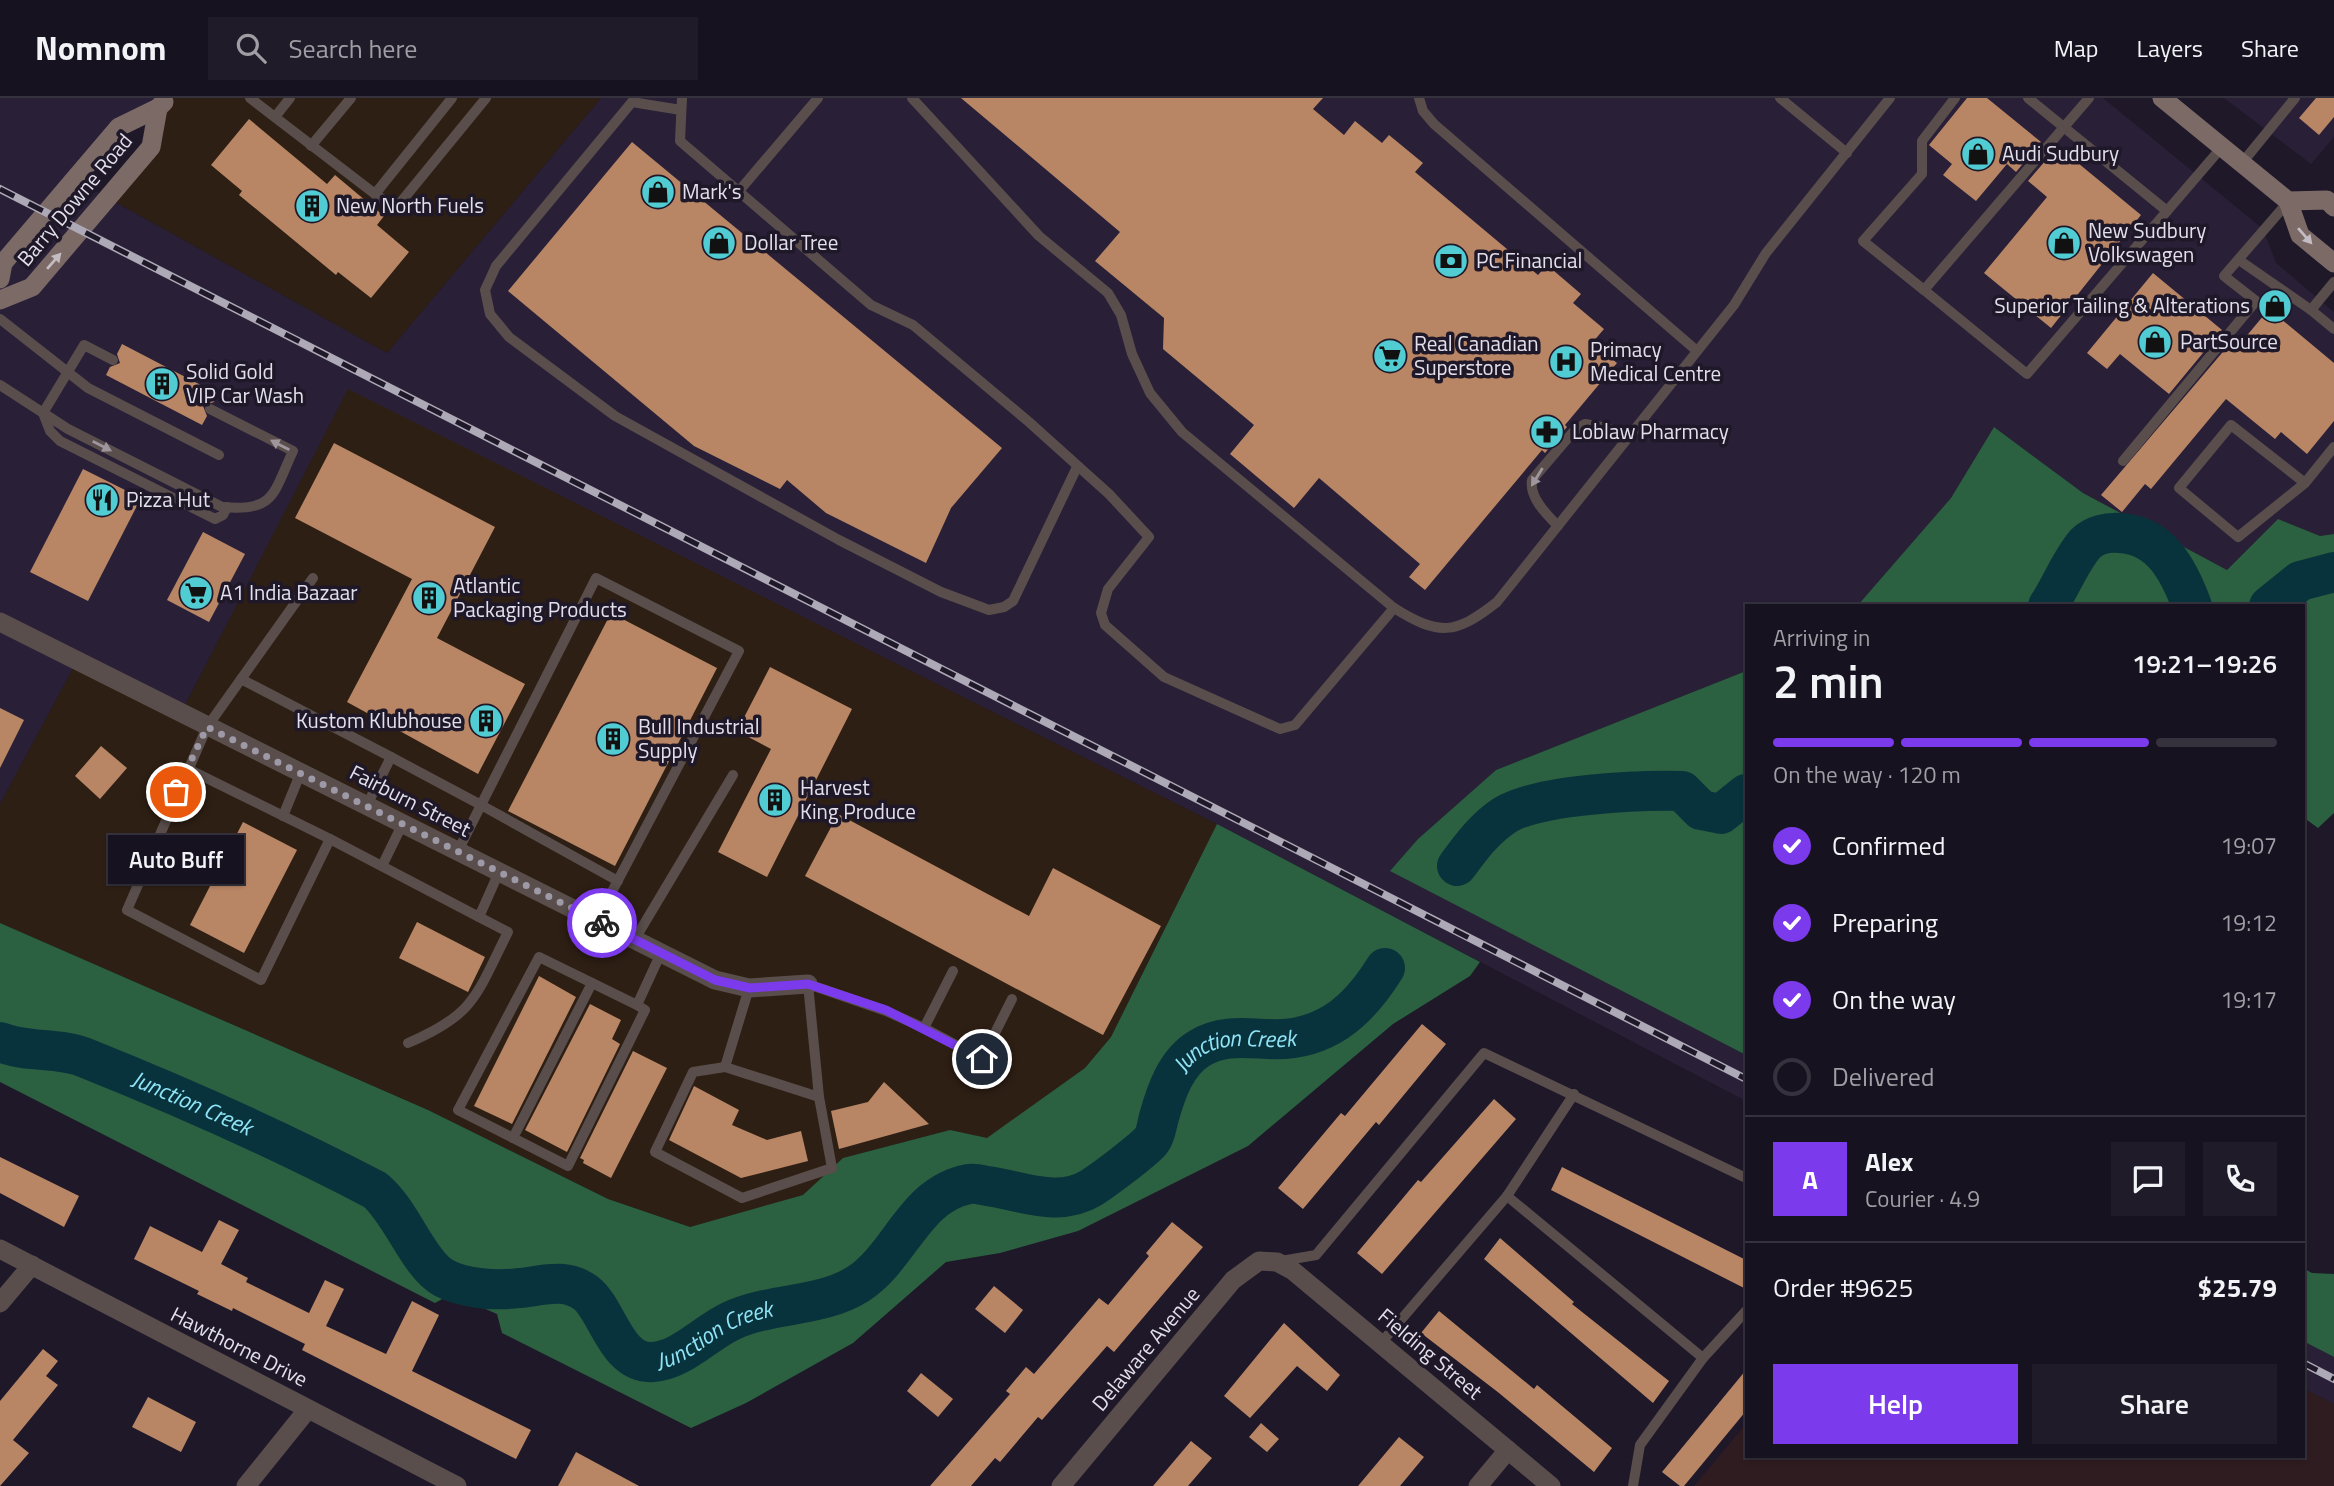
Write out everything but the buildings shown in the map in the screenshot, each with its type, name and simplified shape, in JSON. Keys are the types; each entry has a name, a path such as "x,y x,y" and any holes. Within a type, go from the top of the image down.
{"main road":[{"path":"2162,98 2288,201 2300,234 2334,263"},
{"name":"Barry Downe Road","path":"0,279 3,263 119,127 162,103"},
{"name":"Barry Downe Road","path":"0,300 32,287 151,147 162,103"},
{"path":"2288,201 2327,201 2334,207"}],"street":[{"name":"Fairburn Street","path":"0,622 715,980 750,988 808,984"},
{"name":"Hawthorne Drive","path":"0,1249 457,1486"},
{"name":"Delaware Avenue","path":"1061,1486 1233,1280 1259,1261 1277,1262"},
{"name":"Fielding Street","path":"1277,1262 1325,1295 1551,1486"},
{"path":"0,1303 32,1265"},
{"path":"246,1486 309,1409"},
{"path":"1478,1486 1508,1450"}],"lane":[{"path":"250,98 396,208 486,98"},
{"path":"275,117 290,98"},
{"path":"312,146 351,98"},
{"path":"375,194 452,98"},
{"path":"682,98 680,141 872,305 913,325 926,335 1108,494 1149,537 1108,589 1101,613 1105,625 1164,677 1280,729 1295,725 1394,608"},
{"path":"739,191 818,98"},
{"path":"912,98 1039,236 1108,293 1121,315 1132,354 1150,393 1182,432 1394,608 1425,627 1444,629 1478,617 1497,602 1734,305 1766,253 1890,98"},
{"path":"1419,98 1423,111 1434,124 1697,351"},
{"path":"1780,98 1847,153"},
{"path":"1955,98 1923,141 1922,174 1863,242 2027,374 2222,147"},
{"path":"2028,98 2167,211"},
{"path":"1924,290 2089,98"},
{"path":"2242,163 2295,98"},
{"path":"681,110 632,102 496,266 485,290 490,314 509,337 615,416 839,540 941,592 989,610 1004,607 1013,601 1077,467"},
{"path":"2123,461 2256,301 2224,276 2288,201"},
{"path":"2239,260 2334,329"},
{"path":"2311,310 2334,282"},
{"path":"0,319 88,388 219,455"},
{"path":"43,413 84,345 113,360"},
{"path":"0,385 68,429 227,507 245,509 260,506 269,499 293,451 210,409"},
{"path":"43,413 50,431 60,441 155,490 215,519 223,515 227,507"},
{"path":"1558,526 1542,510 1531,488 1532,480 1573,432 1585,424 1608,428 1625,440"},
{"path":"2305,483 2231,425 2179,488 2238,537 2305,483 2334,447"},
{"path":"313,578 207,727 186,768 127,910 261,980 330,839"},
{"path":"458,851 596,578 739,651 597,920"},
{"path":"241,679 481,805 618,881"},
{"path":"367,806 391,757"},
{"path":"186,768 508,932 472,1004 445,1027 408,1043"},
{"path":"283,816 301,772"},
{"path":"635,939 733,775"},
{"path":"382,866 403,823"},
{"path":"479,917 499,872"},
{"path":"637,1005 661,953"},
{"path":"539,957 637,1005 645,1010 568,1166 458,1111 539,957"},
{"path":"924,1028 953,971"},
{"path":"513,1138 592,983"},
{"path":"819,1097 725,1067 693,1072 655,1152 742,1198 832,1168 819,1097 808,984 886,1010 982,1059 1012,999"},
{"path":"725,1067 750,988"},
{"path":"1277,1262 1316,1255 1484,1053 1745,1178"},
{"path":"1381,1343 1507,1196 1574,1094"},
{"path":"1507,1196 1703,1358"},
{"path":"1633,1486 1640,1445 1703,1358 1745,1312"}],"shaded area":[{"path":"0,98 164,98 72,178 387,353 601,98 2103,98 2263,229 2276,263 2334,312 2334,534 2320,536 2278,519 2227,570 2083,493 1994,427 1951,498 1859,604 1745,604 1745,671 1496,770 1418,839 1391,871 1745,1054 1745,1100 1217,824 348,390 182,711 78,659 0,804"},
{"path":"164,98 601,98 387,353 110,199 154,147"},
{"path":"2224,98 2334,98 2334,137 2311,164"},
{"path":"348,389 1217,824 1111,1037 1085,1068 987,1139 950,1130 843,1158 804,1195 690,1227 608,1199 428,1110 0,923 0,804 78,659 182,711"},
{"path":"2305,1342 2334,1357 2334,1404 2305,1389"},
{"path":"2305,1389 2334,1404 2334,1486 1694,1486 1745,1425 1745,1458 2305,1458"}],"green space":[{"path":"1994,427 2083,493 2227,570 2278,519 2320,536 2334,534 2334,813 2318,828 2305,818 2305,604 1859,604 1951,498"},
{"path":"1745,671 1745,1054 1390,871 1418,839 1496,770"},
{"path":"1217,824 1480,962 1470,976 1393,1024 1248,1146 1078,1231 1000,1253 946,1262 853,1343 746,1403 691,1428 502,1333 497,1314 451,1294 435,1303 0,1082 0,923 428,1110 608,1199 690,1227 803,1195 843,1158 950,1130 987,1138 1085,1068 1111,1037"},
{"path":"2305,1269 2312,1273 2334,1274 2334,1357 2305,1342"}],"waterway":[{"name":"Junction Creek","path":"2049,604 2085,544 2097,536 2115,533 2134,535 2147,540 2167,557 2191,604"},
{"name":"Junction Creek","path":"2271,604 2300,581 2334,572"},
{"name":"Junction Creek","path":"1457,866 1497,820 1541,802 1641,791 1682,791 1701,810 1721,814 1745,795"},
{"name":"Junction Creek","path":"0,1042 20,1048 63,1052 83,1057 231,1120 375,1190 393,1211 426,1262 452,1282 491,1289 553,1284 578,1288 594,1301 621,1346 630,1355 640,1361 653,1362 674,1356 721,1326 746,1315 828,1297 858,1284 886,1258 921,1213 934,1200 950,1190 973,1184 1040,1196 1066,1197 1091,1188 1151,1141 1173,1078 1184,1061 1200,1048 1224,1039 1288,1039 1322,1030 1350,1011 1385,968"}],"railway":[{"path":"0,189 1745,1078"},
{"path":"2305,1364 2334,1379"}],"way so far":[{"path":"176,792 207,727 602,923"}],"place":[{"name":"Audi Sudbury","path":"1978,154"},
{"name":"Mark's","path":"658,192"},
{"name":"New North Fuels","path":"312,206"},
{"name":"Dollar Tree","path":"719,243"},
{"name":"New Sudbury Volkswagen","path":"2064,243"},
{"name":"PC Financial","path":"1451,261"},
{"name":"Superior Tailing & Alterations","path":"2275,306"},
{"name":"PartSource","path":"2155,342"},
{"name":"Real Canadian Superstore","path":"1390,356"},
{"name":"Primacy Medical Centre","path":"1566,362"},
{"name":"Solid Gold VIP Car Wash","path":"162,384"},
{"name":"Loblaw Pharmacy","path":"1547,432"},
{"name":"Pizza Hut","path":"102,500"},
{"name":"A1 India Bazaar","path":"196,593"},
{"name":"Atlantic Packaging Products","path":"429,598"},
{"name":"Kustom Klubhouse","path":"486,721"},
{"name":"Bull Industrial Supply","path":"613,739"},
{"name":"Auto Buff","path":"176,792"},
{"name":"Harvest King Produce","path":"775,800"}],"route":[{"path":"602,923 715,980 750,988 808,984 886,1010 982,1059"}]}
